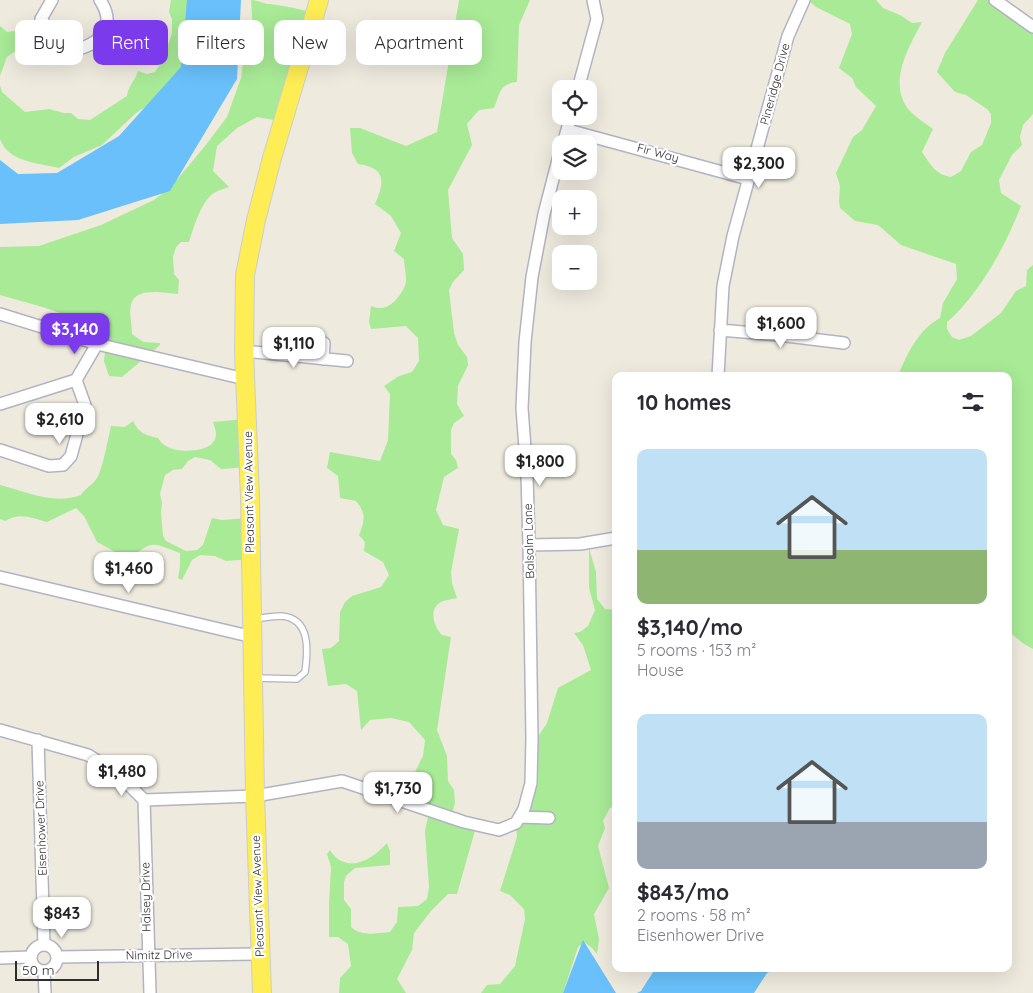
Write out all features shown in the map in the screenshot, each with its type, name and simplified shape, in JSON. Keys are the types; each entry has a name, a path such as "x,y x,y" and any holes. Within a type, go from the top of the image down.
{"main road":[{"name":"Pleasant View Avenue","path":"262,993 244,351 245,275 256,220 319,0"}],"street":[{"path":"52,0 41,19 58,41 66,48 72,49 85,47 101,37 105,32 107,14 100,0"},
{"path":"580,80 596,19 592,0"},
{"name":"Pineridge Drive","path":"718,372 723,286 733,236 788,36 804,0"},
{"path":"995,0 1033,28"},
{"path":"566,135 569,125"},
{"name":"Fir Way","path":"568,130 748,178"},
{"name":"Balsalm Lane","path":"520,817 524,809 530,783 532,718 527,475 522,408 525,342 532,277 540,232 553,180"},
{"path":"0,314 98,344 245,379"},
{"path":"720,330 844,343"},
{"path":"322,359 324,343"},
{"path":"0,404 76,380 98,344"},
{"path":"244,351 347,361"},
{"path":"0,450 49,466 63,464 71,456 85,404 76,380"},
{"path":"529,545 580,544 612,539"},
{"path":"0,577 252,637"},
{"path":"0,730 88,755 118,774 144,800 255,796 342,781 464,822 499,830 516,823 520,817 549,818"},
{"name":"Eisenhower Drive","path":"38,740 44,946"},
{"name":"Halsey Drive","path":"144,800 150,993"},
{"path":"44,946 53,948 57,957 57,963 54,967 44,971 35,966 31,957 35,948 44,946"},
{"name":"Nimitz Drive","path":"57,957 260,954"},
{"path":"0,958 31,957"},
{"path":"44,971 45,993"}],"lane":[{"path":"252,619 282,616 296,620 304,629 308,652 305,672 297,679 254,678"}],"green space":[{"path":"171,0 188,0 187,20 178,20 178,65 183,65 183,71 151,103 136,113 102,145 74,157 59,168 33,163 17,157 4,147 0,139 0,85 2,92 25,112 49,109 71,113 78,119 90,120 127,96 138,71 147,74 155,72 160,65 168,65 168,46 172,33 172,19 169,12"},
{"path":"251,0 314,13 312,20 274,20 274,65 300,65 285,122 257,117 237,128 217,146 213,171 229,187 209,197 198,215 189,242 181,242 176,247 173,257 174,274 179,280 178,294 144,293 138,295 131,305 132,334 143,342 160,343 160,345 122,377 109,376 104,361 106,342 98,333 73,318 58,312 0,295 0,247 39,246 101,225 154,200 170,188 227,117 241,78 243,65 264,65 264,20 252,20"},
{"path":"459,0 530,0 519,25 517,82 503,87 494,108 479,110 467,124 472,145 448,190 452,238 463,254 464,270 453,282 449,290 454,333 458,345 467,357 468,365 458,386 457,404 464,416 454,423 451,430 451,454 456,460 458,468 444,477 436,510 443,525 459,529 451,572 457,598 441,602 433,613 439,632 442,635 451,637 437,730 447,756 448,781 454,790 455,803 451,818 476,827 457,894 448,894 431,911 414,933 412,950 397,979 406,993 339,993 340,978 351,966 348,944 338,937 329,937 331,867 327,854 330,850 338,859 352,863 358,863 371,857 387,843 390,851 390,865 355,868 346,876 344,900 351,909 351,927 360,932 369,934 390,932 397,922 398,907 418,906 427,899 429,887 425,831 429,812 404,801 423,756 425,740 409,722 391,718 370,720 361,730 357,691 346,684 328,686 322,649 331,648 339,641 340,612 345,602 352,596 381,587 389,575 383,562 364,551 365,542 359,535 364,517 362,509 356,501 340,498 338,476 327,468 330,452 380,461 388,440 390,394 384,386 399,376 412,372 419,361 418,338 406,326 371,329 369,322 371,306 382,308 393,303 405,287 406,274 404,259 394,251 401,233 391,216 375,204 381,189 381,177 374,169 358,164 352,153 350,128 360,128 406,146 437,132 448,65 482,65 482,20 456,20"},
{"path":"808,0 876,0 883,8 900,15 912,23 922,22 911,42 902,65 900,88 909,110 933,129 922,152 937,171 951,177 961,171 971,152 982,145 991,123 991,114 987,109 966,95 955,92 937,72 945,53 978,0 992,0 1033,29 1033,114 1023,125 1020,137 1022,145 1012,155 999,180 1001,193 1021,206 1008,237 981,284 959,311 947,322 947,329 952,337 959,340 971,336 1001,313 1016,291 1026,286 1027,270 1033,265 1033,649 1012,634 1012,372 900,372 909,351 919,336 940,318 943,303 957,279 956,264 901,245 878,225 855,221 840,208 840,186 836,173 853,137 862,130 876,106 856,87 852,78 839,68 852,34 850,24 816,7"},
{"path":"0,26 7,32 15,31 15,51 7,57 0,76"},
{"path":"246,419 248,467 221,469 210,460 195,457 188,461 182,469 173,470 165,475 160,494 163,536 166,541 186,551 197,550 203,545 212,518 222,520 248,518 251,559 226,561 215,556 200,555 192,560 182,580 178,578 180,553 153,545 143,548 128,559 97,542 84,516 76,508 47,522 21,516 5,521 0,519 0,485 51,498 71,498 81,495 99,473 111,426 125,427 133,421 140,431 158,438 166,446 177,450 191,451 205,448 214,441 216,434 213,422"},
{"path":"589,548 596,572 597,599 605,609 612,610 612,807 603,821 605,828 598,846 609,888 594,914 599,939 597,954 584,942 578,947 563,993 481,993 487,985 500,984 515,966 525,919 524,909 510,895 500,891 517,837 516,827 525,804 533,744 547,723 558,688 591,670 583,645 574,633 580,632 588,626 595,610 589,588"}],"water":[{"path":"187,0 241,0 240,20 185,20"},
{"path":"181,65 238,65 237,79 170,191 78,220 0,224 0,160 18,174 57,173 119,136"},
{"path":"583,940 616,993 563,993"},
{"path":"653,972 770,972 754,993 637,993 641,991"}]}
